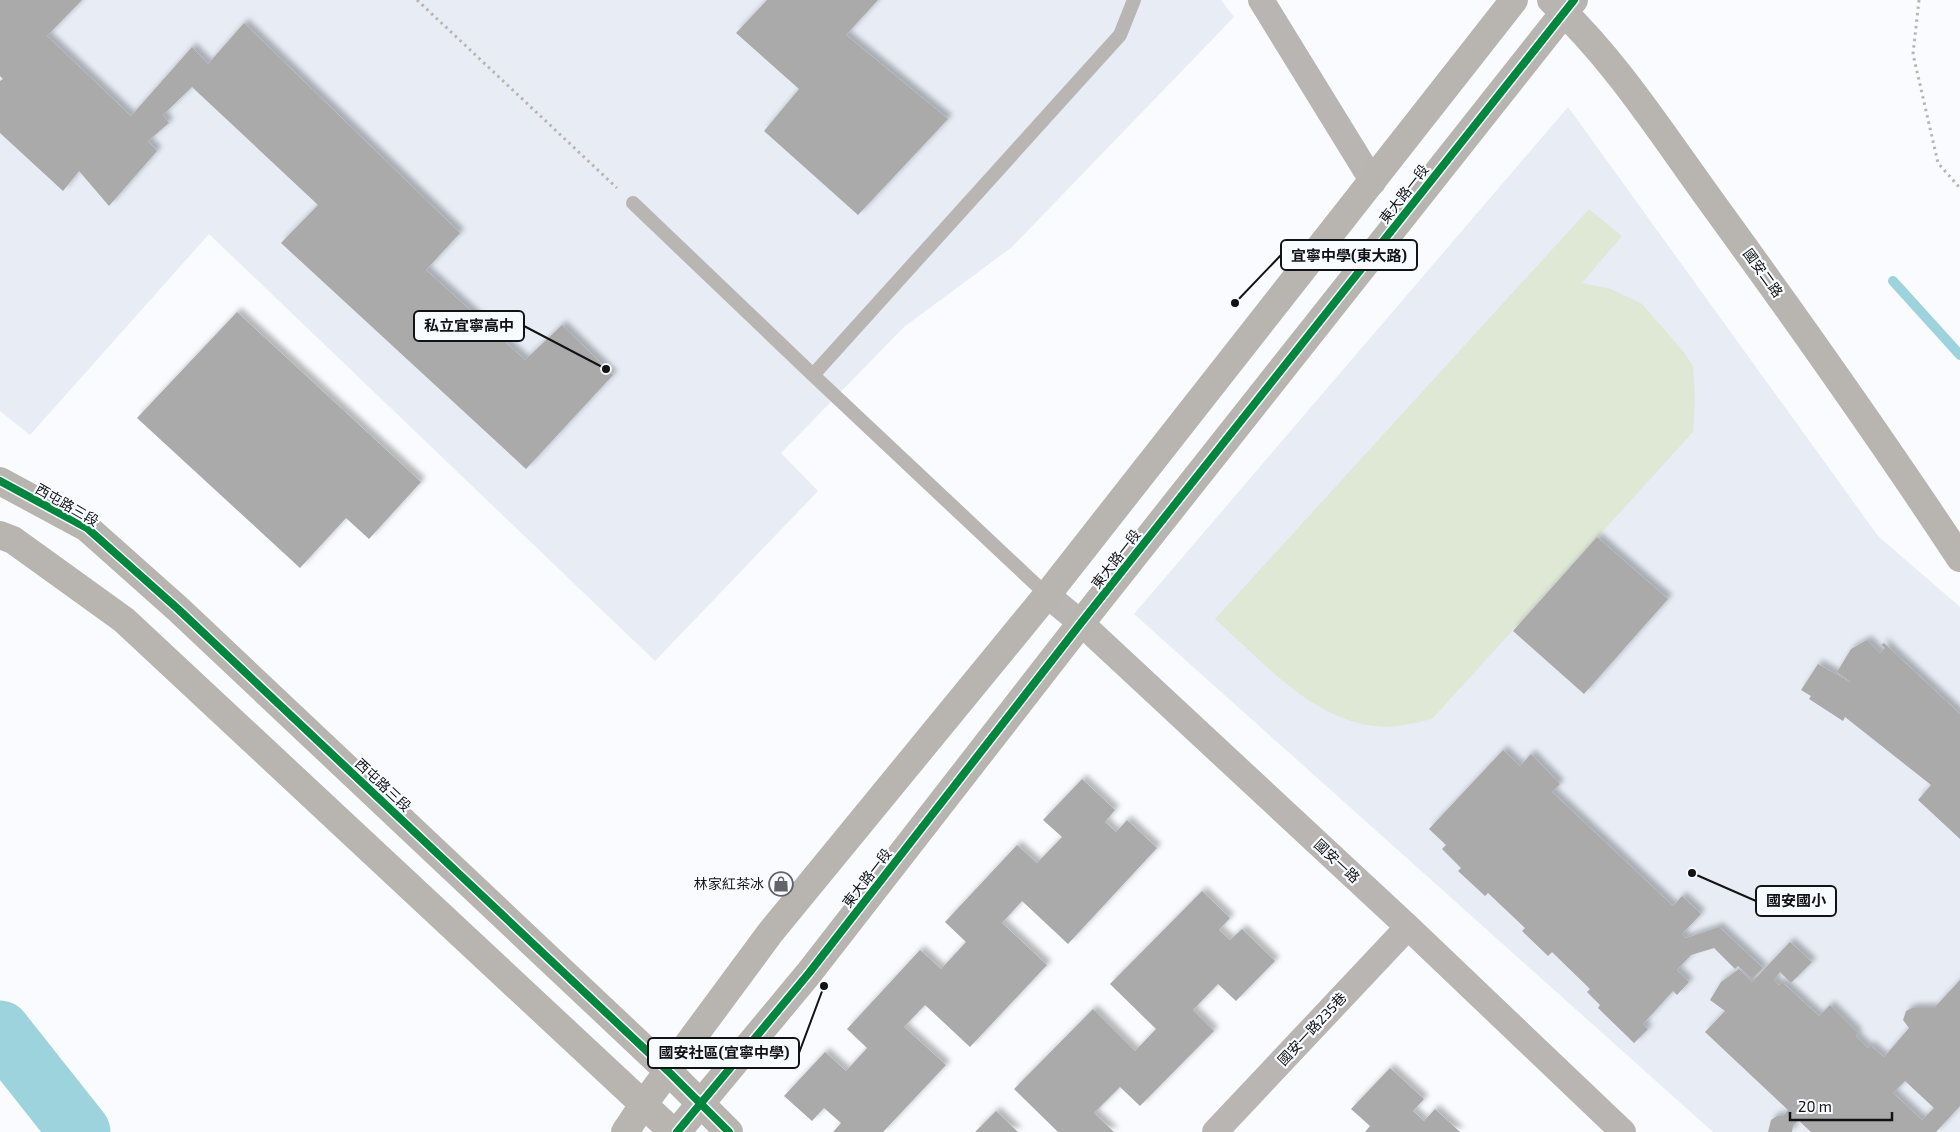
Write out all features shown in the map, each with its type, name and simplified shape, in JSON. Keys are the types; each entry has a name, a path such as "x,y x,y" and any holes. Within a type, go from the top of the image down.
{"street":[{"path":"1261,0 1373,182"},
{"path":"625,1132 770,933 1047,595 1514,0"},
{"name":"國安二路","path":"1563,4 1606,56 1845,388 1960,558"},
{"name":"東大路一段","path":"675,1132 700,1105 809,973 1563,4"},
{"name":"西屯路三段","path":"0,481 87,528 185,615 668,1071 729,1132"},
{"path":"0,535 14,540 124,620 643,1105 675,1132"},
{"name":"國安一路","path":"1047,595 1081,623 1408,927 1623,1132"},
{"name":"國安一路235巷","path":"1216,1132 1408,927"}],"lane":[{"path":"813,375 1120,35 1134,0"},
{"path":"634,203 813,375 1047,595"}],"path":[{"path":"417,0 634,203"},
{"path":"1919,0 1913,54 1938,163 1960,188"}],"shaded area":[{"path":"0,0 1221,0 1234,17 1012,247 904,327 781,453 818,491 655,661 209,234 30,435 0,411"},
{"path":"1568,107 1878,536 1960,607 1960,1132 1713,1132 1134,614"}],"green space":[{"path":"1589,209 1622,236 1582,283 1611,289 1642,304 1683,351 1693,366 1695,398 1693,432 1432,719 1404,725 1382,727 1351,721 1329,712 1308,700 1288,685 1215,619"}],"building":[{"path":"0,0 82,0 47,36 131,116 192,47 208,64 244,23 460,233 426,270 525,360 562,325 613,375 526,469 281,243 318,205 192,87 163,115 169,123 148,141 157,151 109,206 79,171 63,191 0,133 0,81 3,79 0,76"},
{"path":"767,0 878,0 846,35 948,119 858,215 764,131 799,89 736,33"},
{"path":"237,312 421,482 369,539 346,518 300,568 137,418"},
{"path":"1597,537 1668,599 1584,694 1513,631"},
{"path":"1867,640 1880,653 1885,648 1881,645 1884,643 1960,714 1960,839 1918,800 1931,785 1845,717 1843,721 1809,699 1811,696 1801,690 1818,664 1852,683 1837,672 1851,649"},
{"path":"1503,750 1520,766 1531,754 1560,784 1552,792 1673,906 1682,896 1701,914 1682,934 1686,938 1719,927 1763,968 1752,979 1738,966 1735,969 1714,948 1691,955 1677,970 1689,982 1677,995 1673,991 1643,1024 1648,1029 1634,1043 1598,1008 1600,1005 1587,992 1590,989 1552,952 1548,956 1522,931 1525,928 1488,893 1485,896 1458,871 1461,868 1442,849 1446,845 1429,829"},
{"path":"1082,779 1115,810 1105,822 1116,832 1127,820 1157,848 1068,944 1022,901 1002,923 1047,965 970,1047 925,1005 904,1027 946,1065 883,1132 833,1132 841,1123 824,1108 812,1121 784,1096 825,1052 846,1071 867,1048 847,1029 920,950 941,969 966,942 945,922 1017,845 1037,863 1062,837 1043,820"},
{"path":"1202,891 1230,918 1219,930 1230,940 1242,929 1275,961 1236,1001 1218,984 1193,1010 1214,1031 1140,1106 1120,1087 1094,1113 1114,1132 1058,1132 1014,1089 1093,1009 1135,1051 1156,1029 1110,984"},
{"path":"1790,942 1812,962 1791,983 1780,972 1774,980 1779,985 1782,982 1819,1016 1830,1005 1858,1033 1856,1036 1868,1048 1870,1045 1884,1057 1909,1028 1903,1020 1906,1011 1912,1008 1934,1008 1960,980 1960,1106 1936,1132 1811,1132 1798,1120 1793,1126 1792,1132 1768,1132 1771,1120 1777,1116 1783,1116 1788,1110 1705,1032 1725,1011 1710,1000 1721,982 1739,969 1752,982","holes":["1905,1081 1934,1108 1922,1120 1893,1093"]},
{"path":"1390,1068 1424,1099 1413,1111 1424,1121 1435,1109 1460,1132 1365,1132 1370,1126 1351,1109"},
{"path":"996,1111 1018,1132 975,1132"}],"waterway":[{"path":"1893,281 1960,355"},
{"path":"0,1031 80,1132"}],"cycle path":[{"path":"677,1132 809,973 1081,623 1574,0"},
{"path":"0,481 87,528 178,609 668,1071 729,1132"}],"place":[{"name":"宜寧中學(東大路)","path":"1235,303"},
{"name":"私立宜寧高中","path":"606,369"},
{"name":"國安國小","path":"1692,873"},
{"name":"林家紅茶冰","path":"781,884"},
{"name":"國安社區(宜寧中學)","path":"824,986"}]}
